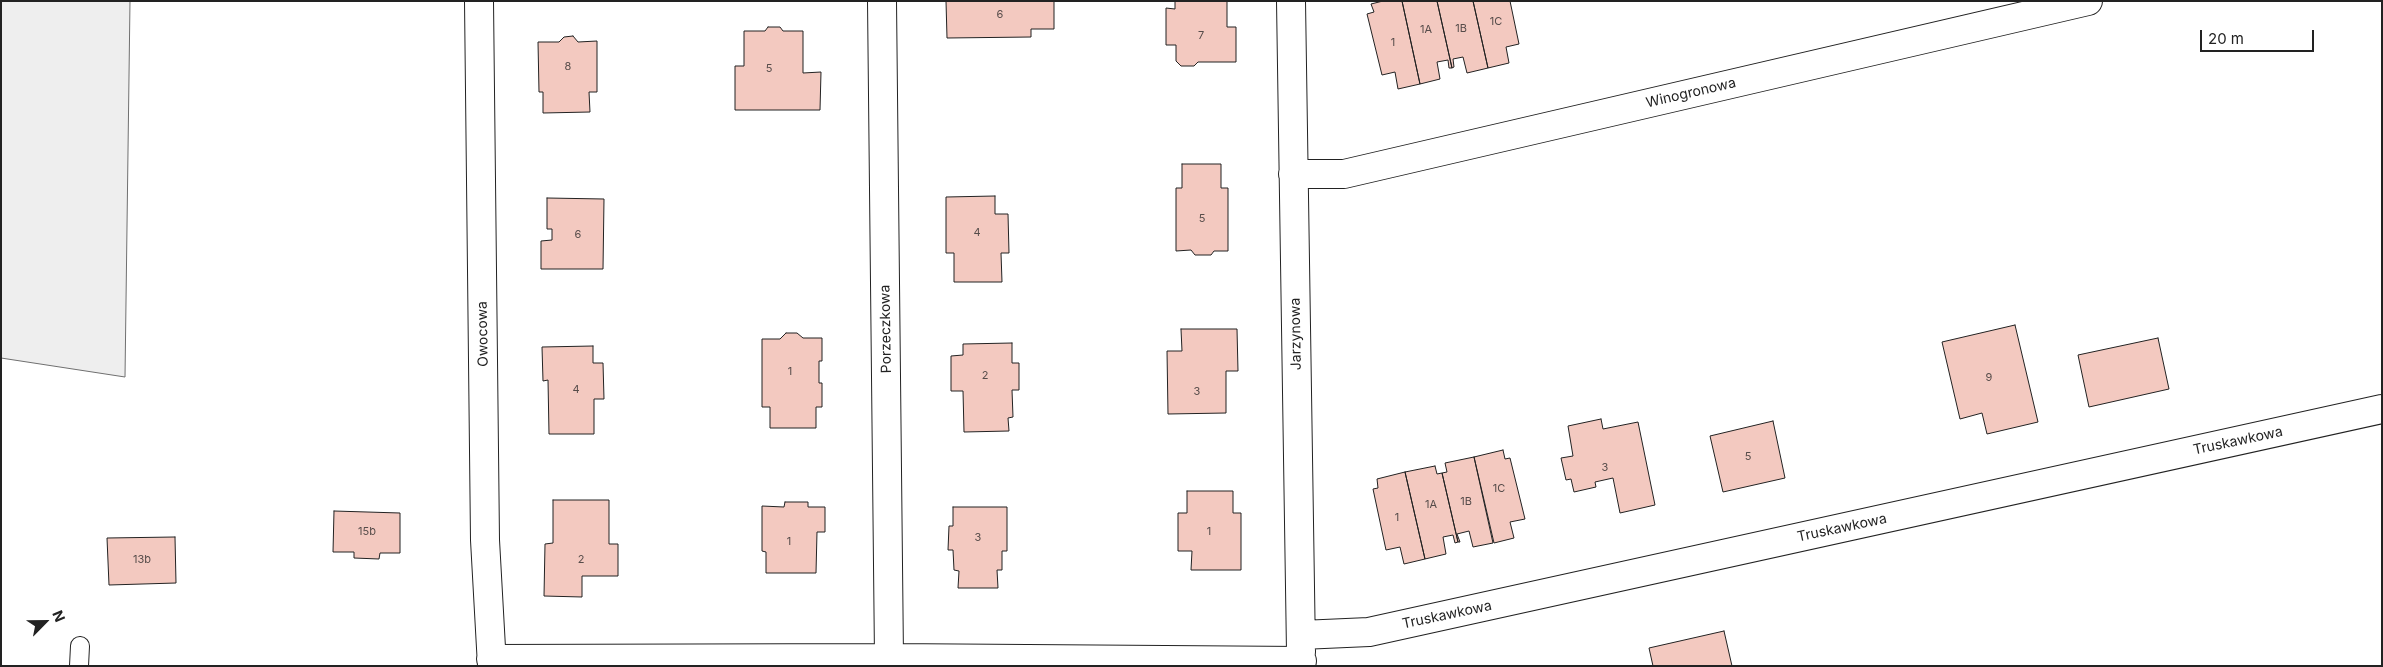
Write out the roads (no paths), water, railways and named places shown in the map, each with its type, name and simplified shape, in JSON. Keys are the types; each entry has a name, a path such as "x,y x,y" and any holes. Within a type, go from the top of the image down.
{"street":[{"name":"Owocowa","path":"480,1 485,540 492,662"},
{"name":"Porzeczkowa","path":"882,1 889,658"},
{"name":"Jarzynowa","path":"1291,1 1302,664"},
{"name":"Winogronowa","path":"1293,174 1344,174 2088,1"},
{"name":"Truskawkowa","path":"1301,635 1370,632 2382,409"},
{"path":"492,662 889,658 1302,664"}],"lane":[{"path":"79,666 80,646"}]}
